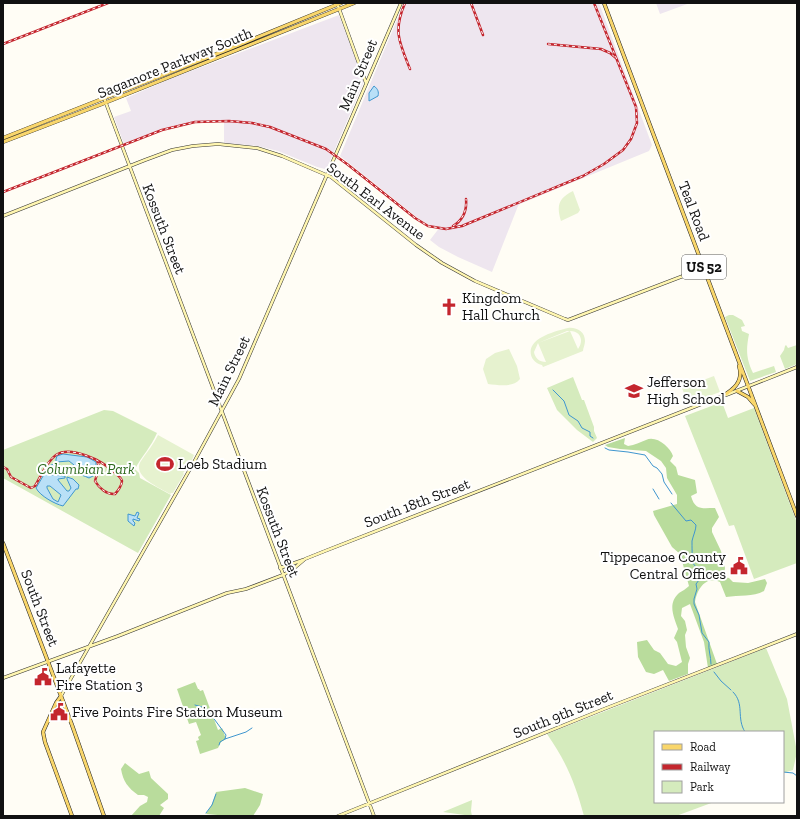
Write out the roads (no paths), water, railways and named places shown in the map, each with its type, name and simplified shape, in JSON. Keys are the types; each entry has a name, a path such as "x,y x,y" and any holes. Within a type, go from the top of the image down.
{"main road":[{"name":"Sagamore Parkway South","path":"3,138 339,3"},
{"name":"Sagamore Parkway South","path":"3,142 106,103 354,3"},
{"name":"Teal Road","path":"604,3 797,516"},
{"path":"721,397 735,388 740,378 741,373 736,355"},
{"path":"737,391 745,394 750,399 759,414"},
{"name":"South Street","path":"3,543 61,696 104,816"},
{"name":"Main Street","path":"61,696 56,703 43,732 45,742 72,816"}],"street":[{"path":"339,3 366,83"},
{"name":"Main Street","path":"61,696 222,412 239,379 401,3"},
{"name":"Kossuth Street","path":"104,98 374,816"},
{"name":"South Earl Avenue","path":"3,216 161,153 206,145 227,144 257,148 272,152 326,175 442,263 475,281 568,320 704,268"},
{"name":"South 18th Street","path":"4,678 226,593 246,589 283,575 292,570 305,559 797,367"},
{"path":"280,568 305,559"},
{"name":"South 9th Street","path":"338,816 797,634"},
{"path":"94,637 96,641 100,642"},
{"path":"76,651 84,656"}],"water":[{"path":"374,86 378,91 378,96 369,101 369,93"},
{"path":"63,454 87,457 96,462 95,475 89,478 79,474 74,465 69,461 56,462 57,456"},
{"path":"56,463 59,464 51,475 65,476 65,478 58,480 67,491 71,488 67,477 73,479 79,485 78,489 76,489 63,506 48,499 36,488 49,466","holes":["47,486 50,486 61,495 58,502 53,499 47,488"]},
{"path":"137,512 139,513 137,518 140,519 139,521 133,519 135,523 134,526 128,521 128,514 135,516"}],"waterway":[{"path":"553,390 564,401 569,415 578,421 582,428 590,432 590,436 593,438"},
{"path":"605,448 609,450 645,455 653,466 662,474 664,482 672,494"},
{"path":"653,489 659,499"},
{"path":"671,503 686,521 691,520 696,525 692,541 693,563 703,573 705,578 699,580 696,584 697,589 694,604 699,615 702,633 709,642 711,664"},
{"path":"714,672 731,690"},
{"path":"733,692 739,701 741,722 744,731"},
{"path":"195,705 206,708 226,735 225,739 220,742 219,745"},
{"path":"225,739 246,732 252,728"},
{"path":"784,772 793,773 797,776"},
{"path":"206,813 212,805 216,794"}],"railway":[{"path":"3,44 108,3"},
{"path":"405,3 401,13 398,29 400,44 410,69"},
{"path":"471,3 483,35"},
{"path":"3,192 162,130 195,122 229,121 252,123 270,127 326,149 415,218 428,226 446,229 462,226 583,176 604,164 623,150 631,139 637,123 636,107 594,3"},
{"path":"548,44 601,49 610,53 616,58"},
{"path":"453,226 464,214 466,199"},
{"path":"3,467 7,469 11,477 31,488 35,486 47,465 56,455 62,452 78,453 94,459 102,463 120,477 122,483 115,494 104,490 95,481 99,467 97,460"}],"place":[{"name":"Kingdom Hall Church","path":"449,307"},
{"name":"Jefferson High School","path":"634,391"},
{"name":"Loeb Stadium","path":"165,464"},
{"name":"Tippecanoe County Central Offices","path":"739,566"},
{"name":"Lafayette Fire Station 3","path":"43,677"},
{"name":"Five Points Fire Station Museum","path":"59,712"}],"park label":[{"name":"Columbian Park","path":"86,469"}]}
